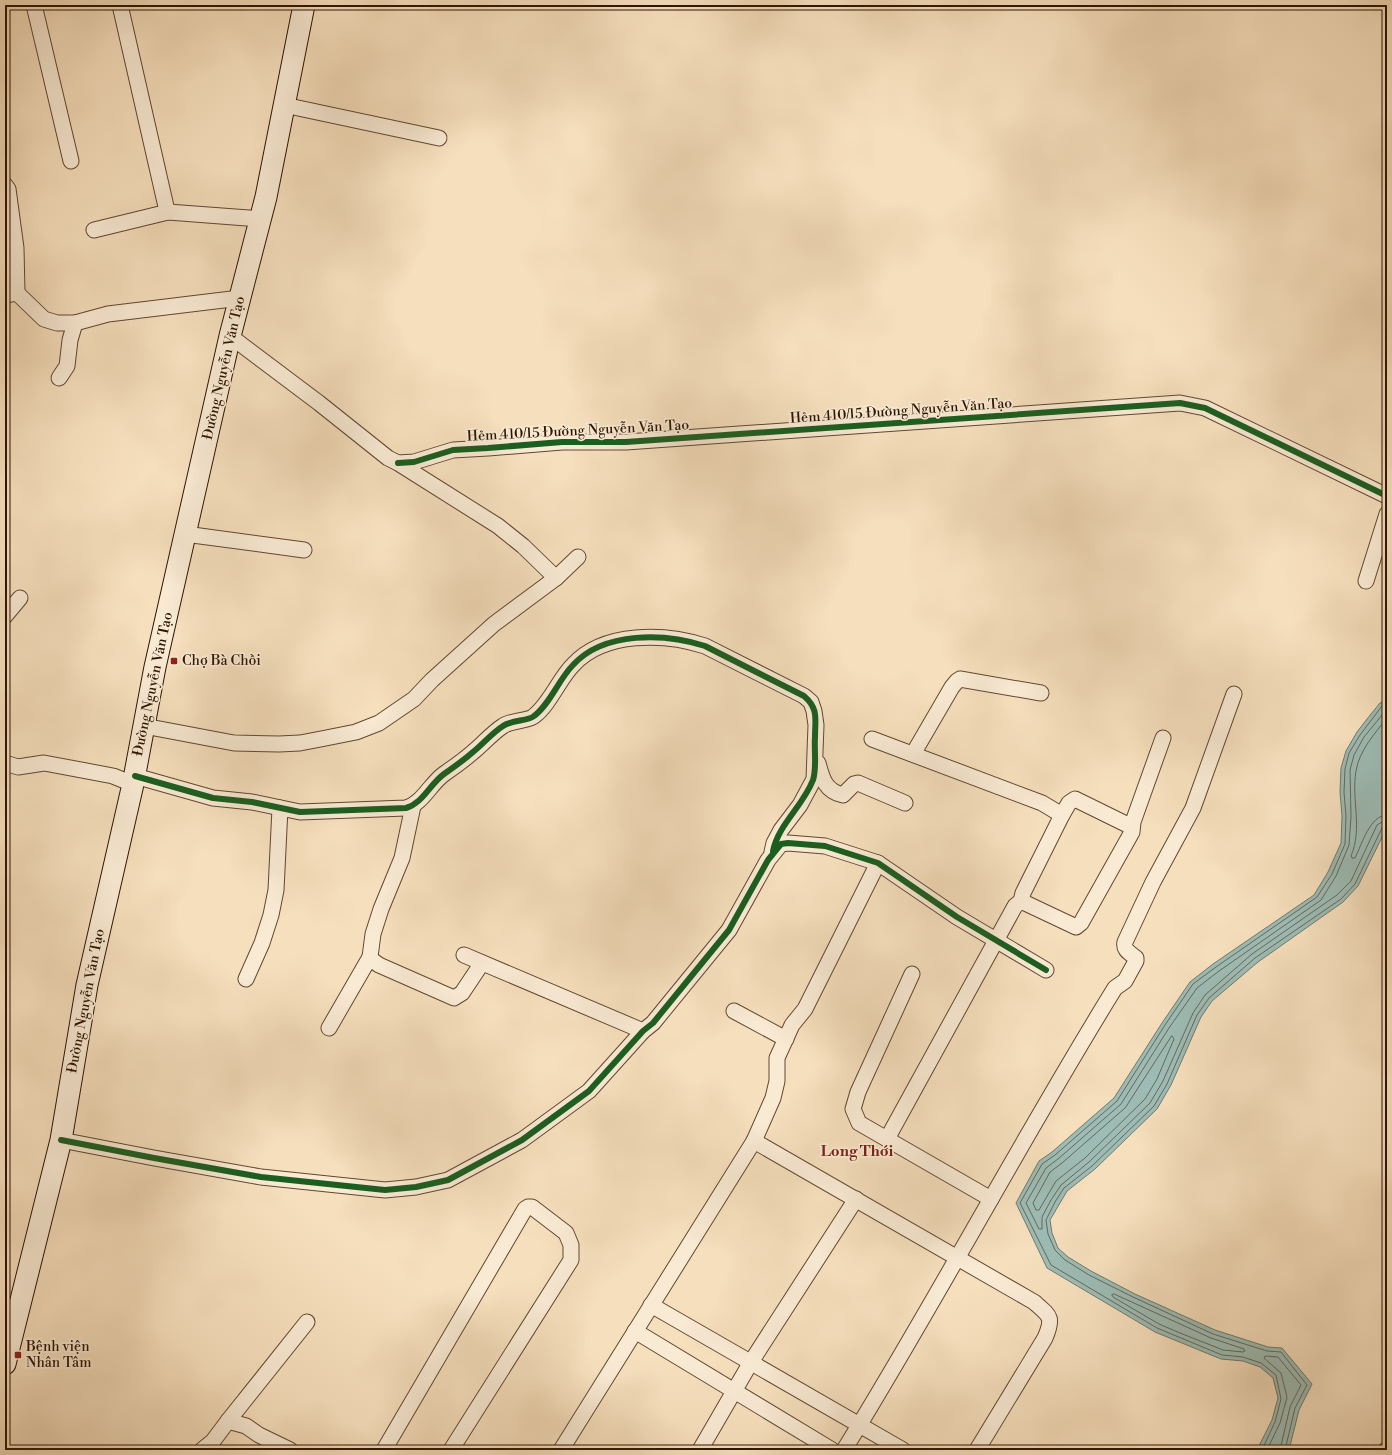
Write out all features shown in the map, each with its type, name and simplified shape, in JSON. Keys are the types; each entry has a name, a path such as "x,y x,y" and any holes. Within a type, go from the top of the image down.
{"main road":[{"name":"Đường Nguyễn Văn Tạo","path":"5,1364 61,1140 87,985 134,780 155,667 230,336 266,197 304,5"}],"street":[{"path":"34,5 72,161"},
{"path":"120,5 168,212"},
{"path":"284,105 439,138"},
{"path":"5,185 8,189 16,248 11,294 44,319 57,323 75,323 108,314 240,298"},
{"path":"94,230 168,212 261,219"},
{"path":"59,378 68,366 70,340 75,323"},
{"path":"230,336 319,403 388,458 498,526 523,546 556,578"},
{"name":"Hẻm 410/15 Đường Nguyễn Văn Tạo","path":"398,463 414,462 453,450 562,442 626,442 1180,403 1204,408 1387,496"},
{"path":"1366,581 1387,514"},
{"path":"185,534 304,550"},
{"path":"144,726 234,743 300,743 356,732 379,723 414,699 432,680 494,624 556,578 578,557"},
{"path":"5,616 20,598"},
{"path":"5,763 18,766 44,763 58,765 213,798 252,802 300,812 406,808 413,806 442,775 472,754 504,725 516,720 534,717 572,665 584,655 604,645 628,638 653,638 688,641 705,646 804,696 811,702 816,724 814,779 800,805 781,830 774,843 772,854"},
{"path":"913,754 957,681 960,680 1041,693"},
{"path":"844,1450 860,1425 1086,1035 1115,988 1125,981 1136,961 1136,958 1126,950 1124,946 1125,942 1153,882 1193,808 1234,694"},
{"path":"1021,901 1076,927 1084,919 1132,832 1133,822 1163,738"},
{"path":"872,739 1042,803 1062,815"},
{"path":"815,756 826,786 837,793 843,795 854,784 858,783 906,803"},
{"path":"887,1139 1015,906 1021,901 1023,893 1069,803 1075,799 1132,827"},
{"path":"329,1028 370,957 373,934 381,909 402,858 413,806"},
{"path":"246,979 262,943 271,915 276,890 280,808"},
{"path":"61,1140 261,1177 386,1190 416,1187 448,1180 522,1140 589,1091 643,1031 653,1023 729,930 772,854 781,844 788,843 825,846 878,863 957,916 1046,970"},
{"path":"561,1450 754,1141 773,1098 777,1081 777,1058 792,1025 805,1009 878,863"},
{"path":"464,955 643,1031"},
{"path":"370,957 379,965 454,998 462,993 482,963"},
{"path":"912,974 858,1092 853,1109 859,1123 991,1199"},
{"path":"734,1011 786,1039"},
{"path":"754,1141 1034,1302 1048,1315 1050,1325 1045,1338 978,1450"},
{"path":"700,1450 751,1362 856,1200"},
{"path":"384,1450 525,1209 532,1207 566,1233 571,1245 571,1260 451,1450"},
{"path":"651,1304 903,1450"},
{"path":"202,1450 213,1442 307,1322"},
{"path":"635,1331 832,1450"},
{"path":"228,1421 246,1426 259,1435 290,1450"}],"water":[{"path":"1387,699 1387,827 1358,886 1343,902 1258,962 1212,1001 1201,1017 1171,1085 1157,1109 1095,1169 1067,1191 1050,1220 1052,1233 1058,1248 1068,1257 1091,1271 1135,1294 1215,1330 1268,1347 1282,1348 1312,1384 1299,1410 1289,1450 1257,1450 1272,1420 1278,1398 1273,1378 1260,1367 1243,1361 1221,1359 1155,1332 1047,1268 1016,1203 1039,1161 1052,1152 1114,1098 1190,982 1213,964 1314,895 1328,872 1341,843 1341,768 1346,751 1357,732 1371,714 1380,703"}],"cycle path":[{"path":"398,463 414,462 453,450 562,442 626,442 1180,403 1205,408 1387,496"},
{"path":"135,776 213,798 252,802 300,812 406,808 412,806 422,798 439,778 470,755 499,729 506,724 532,718 545,705 573,665 586,654 601,646 618,641 654,637 672,639 705,646 804,696 812,705 815,715 815,765 813,780 809,789 785,824 773,851"},
{"path":"61,1140 261,1177 385,1190 416,1187 448,1180 522,1140 589,1091 643,1031 653,1023 729,930 768,860 781,844 788,843 825,846 878,863 957,917 1046,970"}],"place":[{"name":"Chợ Bà Chồi","path":"174,661"},
{"name":"Bệnh viện Nhân Tâm","path":"18,1355"}],"district":[{"name":"Long Thới","path":"857,1151"}]}
